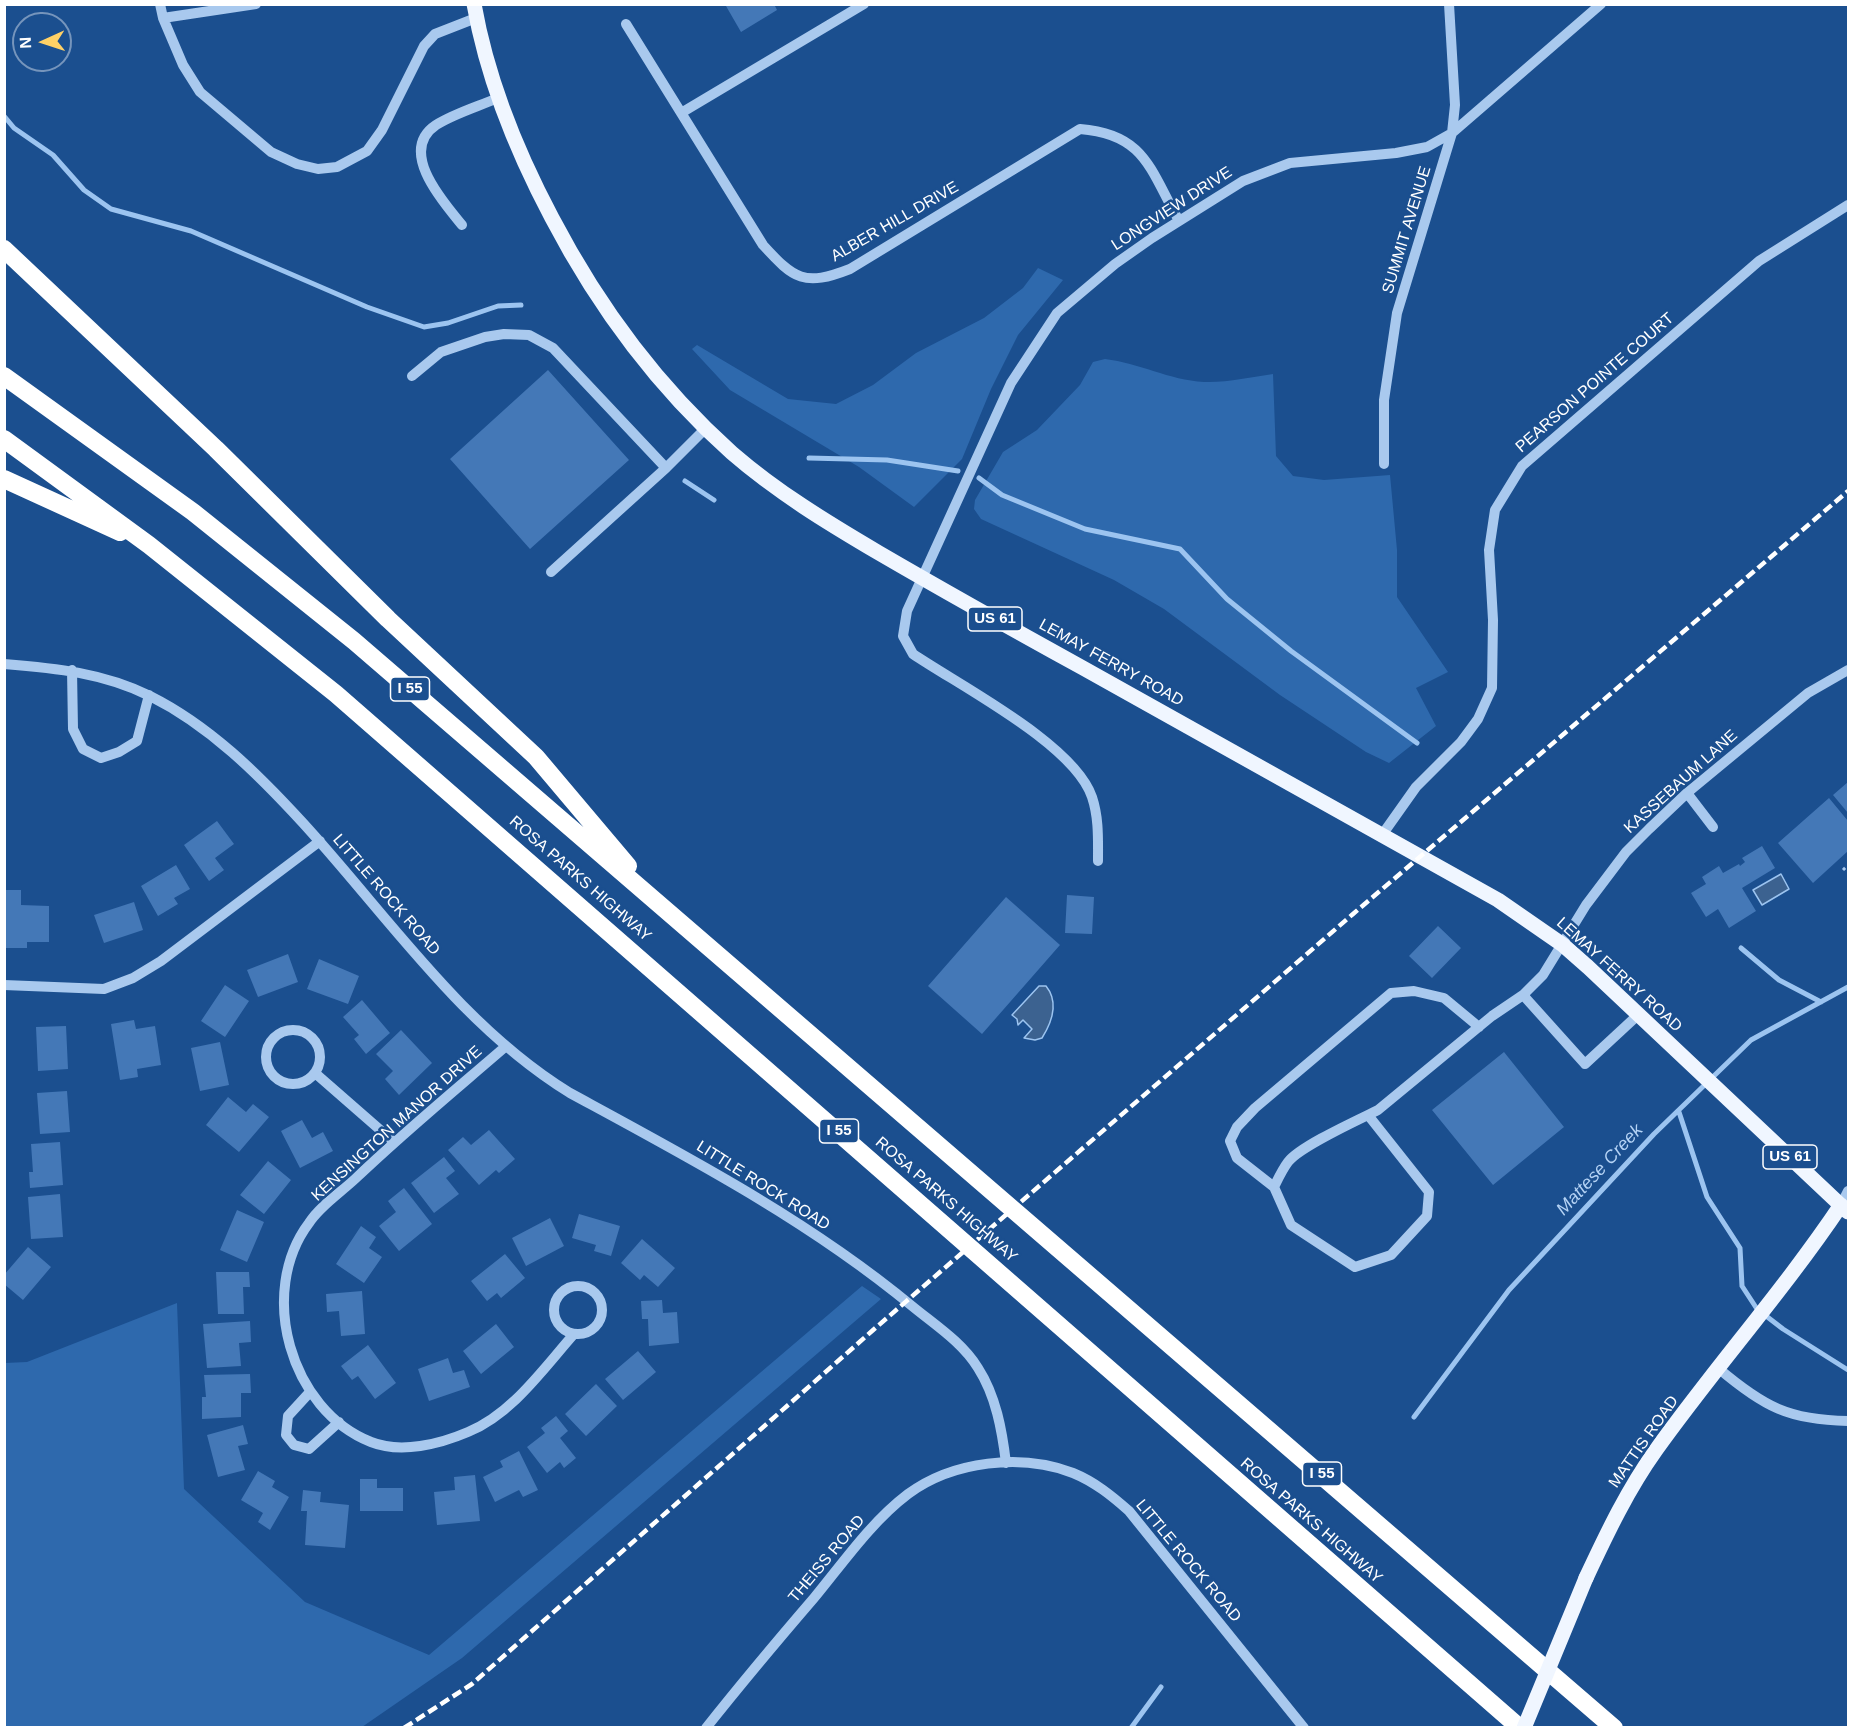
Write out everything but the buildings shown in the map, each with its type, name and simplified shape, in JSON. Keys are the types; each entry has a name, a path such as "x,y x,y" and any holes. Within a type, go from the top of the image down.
{"highway":[{"path":"4,249 216,449 388,619 536,757 666,911"},
{"name":"I 55","path":"4,376 110,450 275,577 435,710 666,911"},
{"name":"I 55","path":"4,439 149,545"},
{"path":"4,479 149,545"},
{"name":"ROSA PARKS HIGHWAY","path":"149,545 336,694 466,806 1522,1728"},
{"name":"ROSA PARKS HIGHWAY","path":"666,911 1614,1728"}],"main road":[{"name":"LEMAY FERRY ROAD","path":"475,11 500,97 540,195 583,276 614,323 672,394 733,453 807,509 922,578 1498,900 1563,945 1695,1069 1846,1203"},
{"name":"MATTIS ROAD","path":"1522,1728 1586,1578 1635,1483 1718,1368 1846,1203"}],"street":[{"path":"160,4 163,18 183,65 200,92 271,152 297,164 318,169 337,167 367,151 382,130 424,46 435,34 475,11"},
{"path":"163,18 256,4"},
{"path":"681,113 864,4"},
{"name":"SUMMIT AVENUE","path":"1384,464 1384,400 1397,313 1452,133 1455,105 1449,4"},
{"name":"LONGVIEW DRIVE","path":"1098,861 1098,821 1091,794 1066,761 1032,731 913,654 906,645 903,626 907,611 1011,383 1057,313 1115,264 1178,219 1243,181 1290,163 1396,153 1427,147 1452,133 1601,4"},
{"name":"ALBER HILL DRIVE","path":"627,24 763,245 787,272 806,279 828,277 850,269 1080,129 1105,131 1125,139 1155,172 1178,219"},
{"path":"462,225 435,192 422,165 426,136 435,126 500,97"},
{"name":"PEARSON POINTE COURT","path":"1382,835 1416,786 1473,727 1492,688 1493,620 1489,550 1496,510 1522,466 1759,261 1848,205"},
{"path":"412,376 441,352 485,337 504,334 529,335 553,348 666,468"},
{"path":"551,572 666,468 706,428"},
{"name":"LITTLE ROCK ROAD","path":"4,664 72,670 149,695 202,728 276,793 456,998 505,1047 537,1073 570,1093 772,1206 856,1262 928,1319 962,1347 988,1384 1002,1430 1006,1463 1054,1466 1075,1474 1112,1496 1130,1511 1304,1728"},
{"path":"72,670 73,729 83,749 101,758 119,753 137,741 149,695"},
{"name":"KASSEBAUM LANE","path":"1368,1115 1378,1110 1479,1026 1523,995 1543,975 1586,905 1626,852 1687,793 1808,693 1848,670"},
{"path":"1687,793 1713,827"},
{"path":"4,985 104,989 133,978 161,961 320,841"},
{"path":"1274,1187 1289,1161 1329,1135 1368,1115 1430,1192 1427,1216 1391,1255 1355,1267 1291,1225 1274,1187 1237,1158 1230,1141 1237,1127 1294,1073 1391,993 1414,991 1444,998 1479,1026"},
{"path":"1523,995 1585,1064 1639,1014"},
{"path":"294,1030 309,1036 315,1042 320,1057 315,1073 300,1083 291,1084 274,1076 267,1060 271,1042 286,1032 294,1030"},
{"name":"KENSINGTON MANOR DRIVE","path":"505,1047 394,1142 308,1223 288,1266 285,1323 294,1360 310,1392 323,1410 373,1443 398,1446 440,1442 471,1431 512,1403 574,1334 590,1331 601,1318 601,1302 590,1289 583,1286 568,1288 562,1292 554,1306 556,1321 561,1327 574,1334"},
{"path":"315,1073 394,1142"},
{"path":"1718,1368 1743,1389 1770,1406 1815,1420 1848,1421"},
{"path":"310,1392 288,1416 286,1434 294,1445 309,1449 339,1422"},
{"name":"THEISS ROAD","path":"706,1728 856,1547 907,1495 927,1481 947,1472 967,1466 1006,1463"}],"path":[{"path":"1843,870 1848,865"}],"shaded area":[{"path":"1038,268 1063,280 1018,335 991,389 962,459 914,507 859,467 730,390 692,349 697,345 788,399 836,404 873,385 916,353 984,318 1023,288"},
{"path":"1105,359 1191,381 1230,381 1273,374 1276,456 1293,476 1324,480 1390,475 1397,550 1397,597 1448,672 1416,688 1436,726 1389,763 1366,752 1280,695 1164,609 1114,580 981,519 974,509 975,500 1003,452 1037,430 1080,385 1093,362"},
{"path":"1781,874 1789,889 1762,905 1753,890"},
{"path":"1039,986 1046,986 1050,992 1053,1012 1042,1038 1035,1040 1024,1038 1032,1029 1023,1020 1018,1025 1017,1019 1012,1015"},
{"path":"862,1286 881,1299 462,1658 362,1727 5,1727 5,1363 27,1362 177,1303 184,1489 305,1602 429,1655"}],"waterway":[{"path":"4,116 14,128 53,155 84,190 111,209 191,231 367,307 424,327 448,323 498,306 521,305"},
{"path":"809,458 887,460 958,471"},
{"path":"979,478 1002,495 1085,529 1180,549 1227,599 1291,651 1417,743"},
{"path":"685,481 714,500"},
{"path":"1741,948 1779,980 1821,1002"},
{"name":"Mattese Creek","path":"1414,1417 1509,1290 1654,1134 1751,1040 1848,987"},
{"path":"1679,1112 1707,1197 1740,1248 1742,1286 1757,1309 1783,1329 1848,1370"},
{"path":"1131,1728 1161,1687"}],"railway":[{"path":"404,1728 472,1684 872,1331 1353,914 1848,491"}]}
